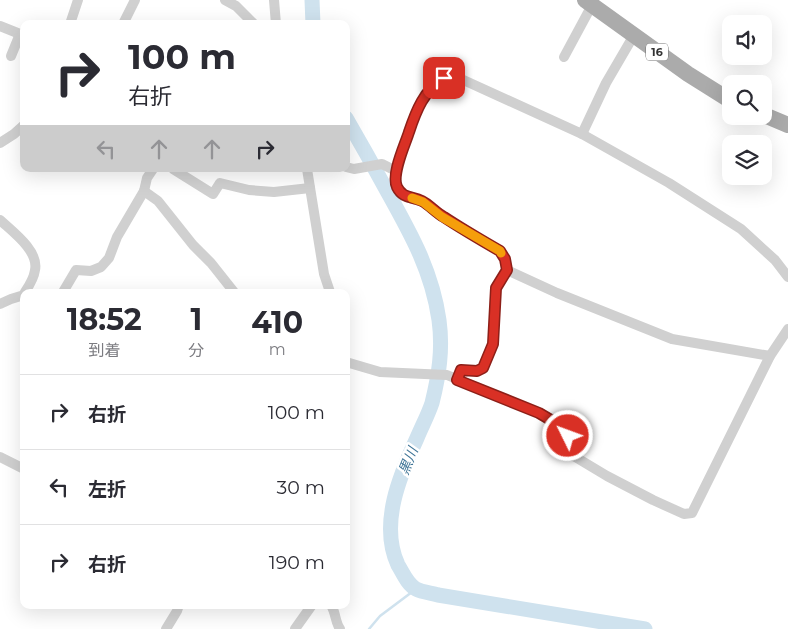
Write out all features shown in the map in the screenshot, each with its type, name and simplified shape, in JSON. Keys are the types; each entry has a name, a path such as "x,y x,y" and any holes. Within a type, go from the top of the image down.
{"main road":[{"name":"16","path":"588,2 701,83 722,96"},
{"path":"772,118 788,125"}],"street":[{"path":"71,20 78,0"},
{"path":"125,20 135,0"},
{"path":"225,0 236,6 250,20"},
{"path":"274,0 276,20"},
{"path":"564,57 588,2"},
{"path":"269,20 270,12 275,11"},
{"path":"0,26 20,33"},
{"path":"582,134 606,83 634,35"},
{"path":"11,56 20,38"},
{"path":"457,380 461,370 477,371 483,368 493,344 496,288 507,270 505,259 500,251 442,217 423,202 403,196 396,186 396,171 412,123 424,98 432,87 444,78 459,78 582,134 669,183 741,229 775,260 788,277"},
{"path":"0,143 20,129"},
{"path":"350,168 382,164 396,171"},
{"path":"65,289 76,270 91,271 101,267 109,258 117,237 144,191 147,178 151,172"},
{"path":"178,172 213,194 220,183 249,190 274,192 310,188"},
{"path":"309,172 324,274 329,289"},
{"path":"144,191 158,201 232,289"},
{"path":"0,220 22,241 32,253 36,263 35,272 26,289"},
{"path":"507,270 557,293 672,339 770,356"},
{"path":"0,304 20,296"},
{"path":"350,363 380,372 446,375 539,413 568,431 564,445 565,449 572,455 607,476 684,514 692,513 770,356 788,329"},
{"path":"0,457 20,467"},
{"path":"166,629 178,609"},
{"path":"295,629 309,609"},
{"path":"333,609 340,629"}],"waterway":[{"name":"黒川","path":"312,0 313,20"},
{"name":"黒川","path":"350,125 404,222 419,253 431,285 439,320 440,362 432,403 404,468 391,517 393,549 398,565 410,584 424,592 645,629"},
{"path":"369,629 380,616 416,589"}],"slow traffic":[{"path":"412,198 423,202 442,217 501,253"}],"route":[{"path":"444,78 432,87 419,106 396,171 396,186 403,196 423,202 442,217 500,251 505,259 507,270 496,288 493,344 483,368 477,371 461,370 457,380 539,413 566,429 568,436"}]}
